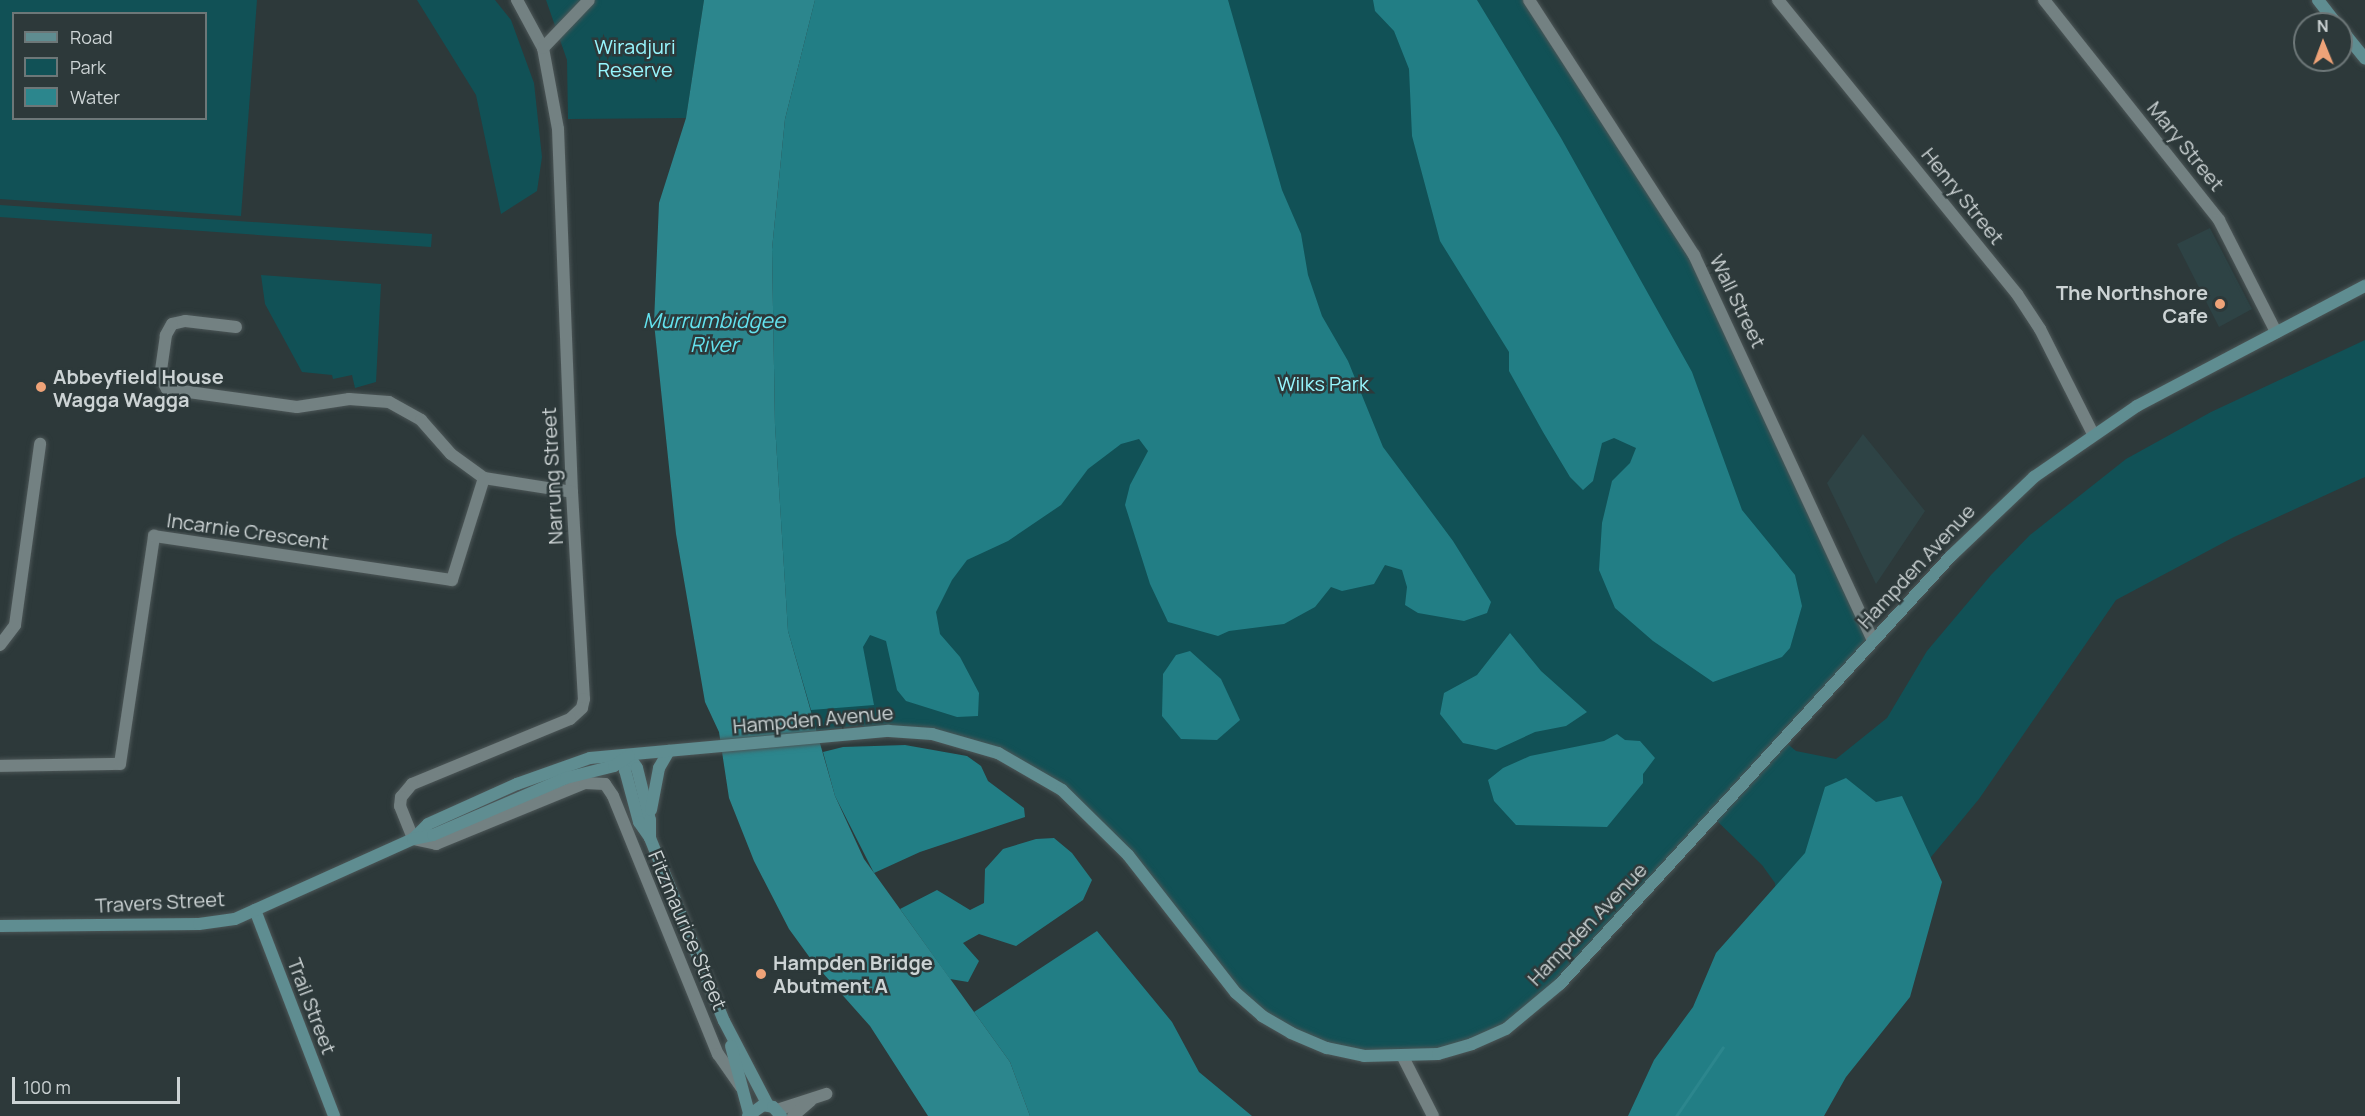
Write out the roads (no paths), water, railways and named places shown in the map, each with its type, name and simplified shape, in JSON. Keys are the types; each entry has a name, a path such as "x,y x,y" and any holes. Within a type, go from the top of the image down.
{"main road":[{"path":"2318,0 2328,12"},
{"path":"2353,44 2365,59"},
{"name":"Hampden Avenue","path":"682,750 890,731 956,739 1023,764 1079,805 1128,855 1215,969 1262,1016 1327,1048 1364,1056 1403,1057 1438,1054 1506,1029 1560,984 1990,515 2092,434 2175,384 2365,286"},
{"name":"Travers Street","path":"0,926 199,924 235,919 413,839 428,825 569,763 610,754 629,756 682,750"},
{"path":"650,820 653,788 669,752"},
{"name":"Fitzmaurice Street","path":"629,756 637,768 650,820 650,838"},
{"name":"Fitzmaurice Street","path":"629,756 625,770 639,822 650,838 724,1021 748,1114"},
{"name":"Trail Street","path":"255,910 334,1116"},
{"name":"Fitzmaurice Street","path":"724,1021 775,1110"},
{"path":"748,1114 757,1106 775,1110"}],"street":[{"name":"Narrung Street","path":"413,839 400,806 401,797 412,784 570,719 582,708 584,694 572,492 558,129 543,48 517,0"},
{"path":"543,48 589,0"},
{"name":"Wall Street","path":"1529,0 1694,255 1873,640"},
{"name":"Henry Street","path":"1778,0 2017,294 2040,329 2092,434"},
{"name":"Mary Street","path":"2044,0 2219,220 2276,332"},
{"path":"236,327 185,321 172,324 166,335 160,377 167,389 297,407 349,399 389,402 421,420 450,454 484,478 572,492"},
{"path":"0,645 15,625 40,444"},
{"name":"Incarnie Crescent","path":"0,766 120,764 154,536 452,580 484,478"},
{"name":"Travers Street","path":"413,839 436,844 585,783 605,784"},
{"name":"Fitzmaurice Street","path":"605,784 613,796 718,1054 742,1088"},
{"path":"1403,1057 1433,1116"},
{"path":"775,1110 821,1095 793,1116"}],"water":[{"name":"Murrumbidgee River","path":"704,0 815,0 785,119 772,249 775,425 788,631 835,796 864,859 1010,1062 1030,1116 928,1116 870,1026 813,962 789,929 754,861 729,798 719,732 705,702 676,534 654,323 659,203 686,118"}],"waterway":[{"path":"1676,1116 1723,1047"}],"place":[{"name":"The Northshore Cafe","path":"2220,304"},
{"name":"Abbeyfield House Wagga Wagga","path":"41,387"},
{"name":"Hampden Bridge Abutment A","path":"761,974"}],"park label":[{"name":"Wiradjuri Reserve","path":"635,58"},
{"name":"Wilks Park","path":"1323,383"}]}
